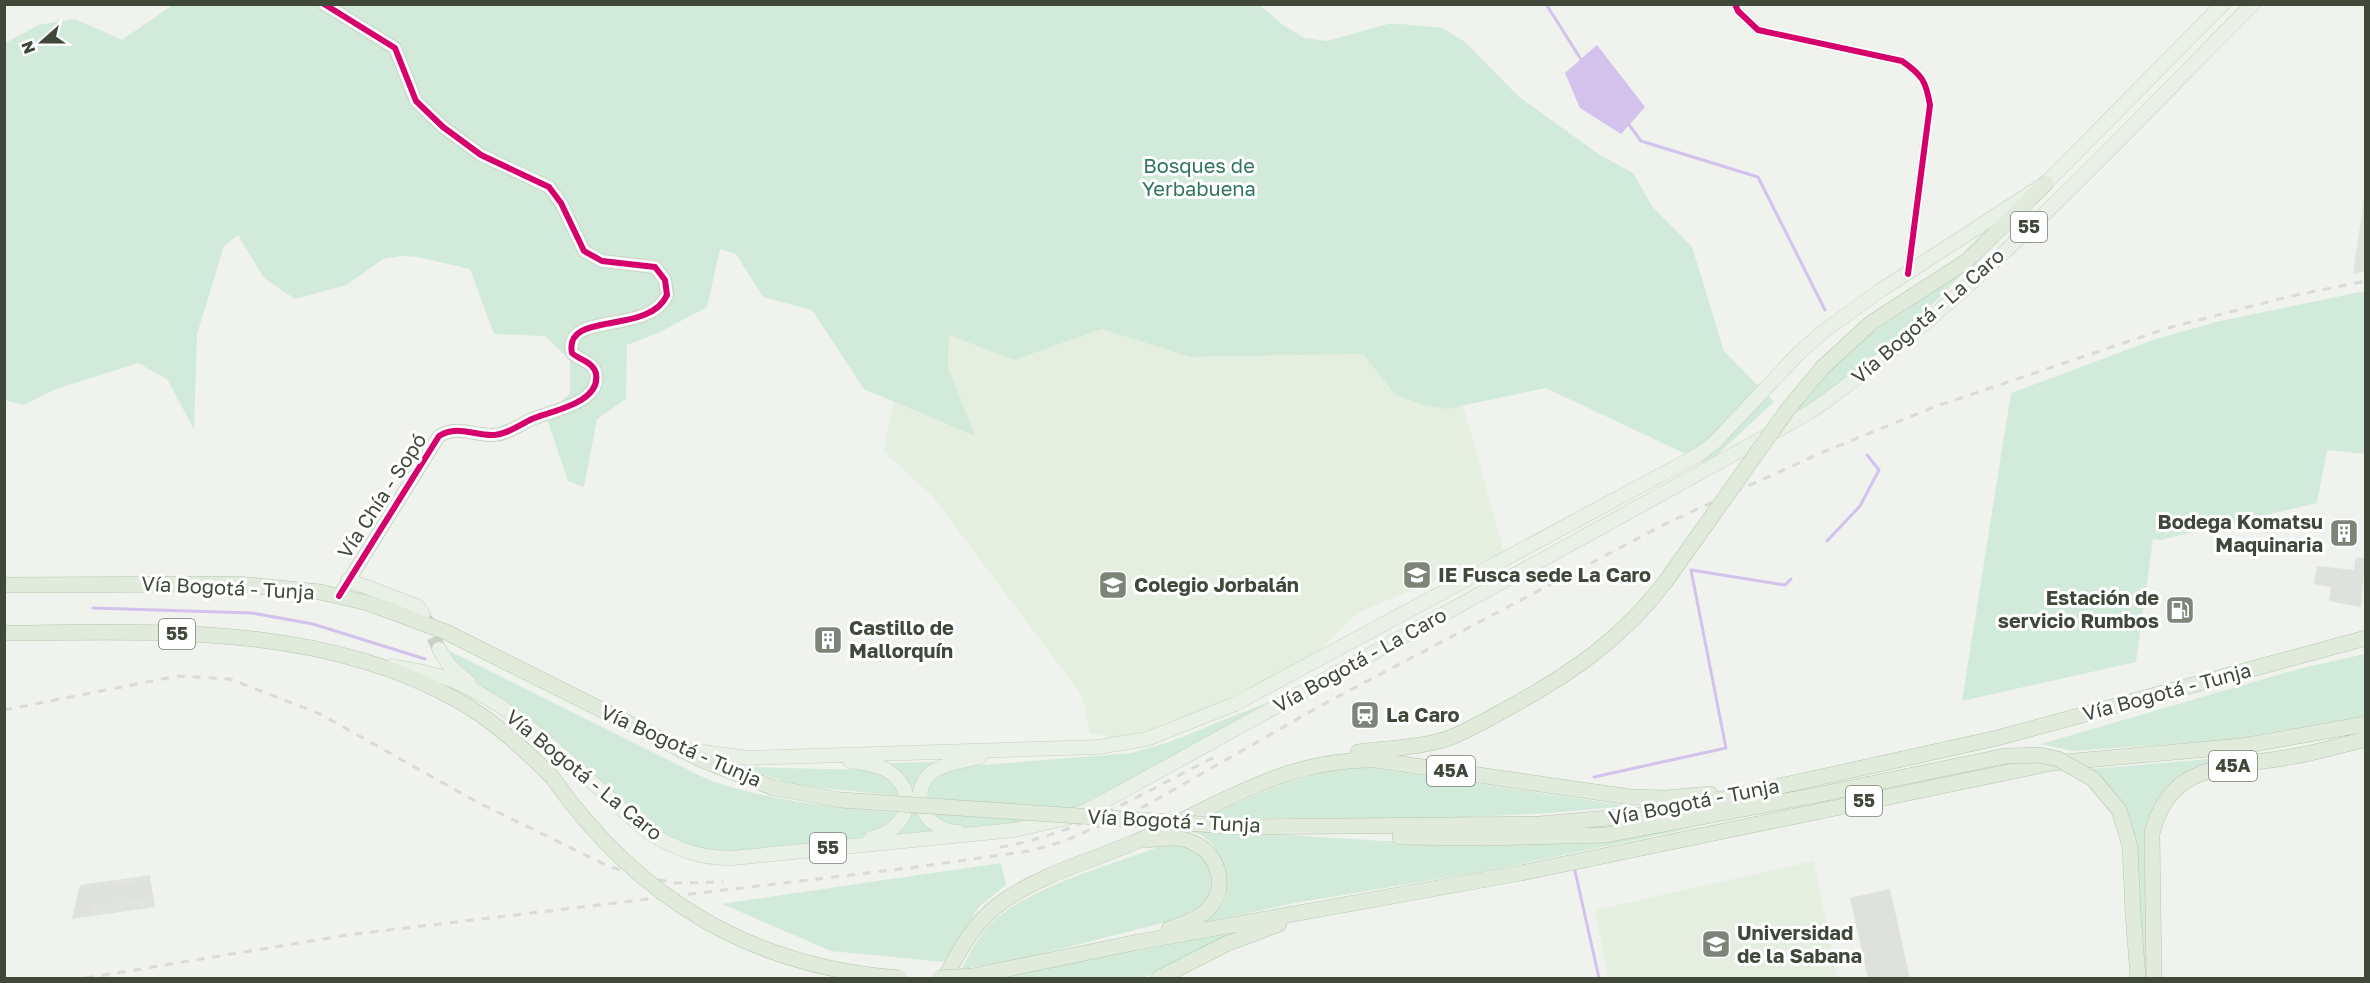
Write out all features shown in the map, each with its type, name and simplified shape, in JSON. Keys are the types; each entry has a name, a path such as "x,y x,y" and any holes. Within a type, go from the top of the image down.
{"highway":[{"path":"1306,766 1358,752 1396,749 1449,738 1485,721 1551,683 1614,640 1648,605 1788,409 1822,368 1870,323 1967,261 2046,183"},
{"name":"Vía Bogotá - Tunja","path":"4,585 212,583 275,587 339,596 388,609 446,632 678,748 774,788 841,800 1244,827 1436,827 1582,821 1674,810 2030,729 2366,638"},
{"name":"55","path":"4,633 155,633 224,636 298,644 405,675 459,701 508,736 552,777 595,833 619,858 664,896 703,921 766,951 800,962 857,974 900,978"},
{"name":"Vía Bogotá - Tunja","path":"939,978 973,976 1138,942 1521,873 2052,763 2242,746 2366,724"},
{"name":"45A","path":"2154,978 2152,834 2156,816 2171,792 2189,778 2210,770 2288,758 2366,739"},
{"name":"55","path":"1244,827 1378,837 1576,837 1636,831 2005,756 2039,755 2058,759 2094,779 2119,810 2130,846 2136,974"},
{"name":"45A","path":"945,978 968,938 985,916 1016,893 1139,841 1262,783 1306,766 1352,760 1395,762 1583,791 1648,798 1779,786"},
{"path":"1138,942 1203,914 1211,906 1219,885 1219,874 1214,861 1205,849 1193,842 1162,838 1139,841"},
{"path":"1159,978 1254,932 1366,901"},
{"path":"955,961 955,978"}],"main road":[{"name":"Vía Bogotá - La Caro","path":"678,748 747,758 1098,747 1147,739 1202,719 1266,688 1698,455 1714,443 1798,354 1824,331 2046,183 2223,4"},
{"name":"Vía Bogotá - La Caro","path":"347,657 453,681 496,705 558,752 635,821 664,842 693,854 710,857 789,852 987,834 1041,825 1092,808 1810,412 1872,368 1963,291 2253,4"},
{"path":"348,580 417,606 423,614"},
{"path":"439,649 455,671 496,705"},
{"path":"987,834 953,832 931,823 923,814 920,803 921,791 925,780 932,772 999,751"},
{"path":"789,852 884,836 902,822 906,811 905,792 899,782 885,769 818,756"}],"street":[{"name":"Vía Chía - Sopó","path":"324,4 395,48 416,101 443,127 481,155 549,187 561,203 584,251 602,261 655,267 665,280 667,295 655,311 639,318 590,327 575,336 571,342 572,353 590,364 596,374 595,386 585,397 509,431 493,435 453,430 439,436 339,596"},
{"path":"1735,4 1738,11 1758,30 1902,61 1916,71 1927,85 1930,105 1908,274"}],"shaded area":[{"path":"1597,45 1645,107 1621,134 1580,108 1565,73"},
{"path":"2365,192 2365,271 2353,274"},
{"path":"1102,329 1190,357 1363,354 1395,395 1446,409 1463,405 1504,552 1357,613 1322,648 1281,672 1194,715 1172,719 1149,730 1114,738 1090,733 1082,696 934,498 883,451 894,402 974,436 948,368 949,334 1014,360"},
{"path":"2356,557 2365,559 2361,607 2329,601 2331,587 2314,584 2317,566 2354,570"},
{"name":"Universidad de la Sabana","path":"1814,861 1837,978 1608,978 1595,910"},
{"path":"150,875 155,907 72,919 80,885"},
{"path":"149,880 151,896 131,901 129,895 119,897 116,902 92,905 91,913 76,914 78,890"},
{"path":"1890,889 1910,978 1868,978 1850,898"}],"green space":[{"name":"Bosques de Yerbabuena","path":"174,4 1258,4 1283,25 1304,38 1327,41 1388,24 1443,28 1465,42 1519,97 1600,155 1633,173 1652,206 1692,247 1724,351 1774,402 1707,464 1546,388 1446,409 1428,406 1395,395 1363,354 1190,357 1102,329 1014,360 949,335 948,368 975,436 864,389 812,310 763,297 736,254 720,249 707,307 658,333 627,345 626,399 597,419 584,487 568,481 546,416 570,393 570,360 545,336 494,334 470,269 418,257 401,256 383,259 346,285 295,299 264,278 238,235 224,246 197,334 194,429 167,379 138,363 56,389 23,405 5,400 4,44 38,25 75,19 122,40"},
{"path":"1965,271 1916,321 1862,370 1793,417 1810,392 1857,343"},
{"path":"2365,291 2365,454 2327,450 2317,503 2160,540 2153,539 2136,662 1962,701 2011,393 2153,340 2216,322"},
{"path":"439,646 711,781 781,799 899,813 885,828 875,833 842,841 732,853 704,851 684,845 663,834 622,805 550,740 465,672"},
{"path":"2365,654 2365,716 2229,740 2073,751 2041,744 2302,668"},
{"path":"1276,699 1107,792 1052,816 1023,824 993,828 964,827 934,820 928,800 929,785 938,775 958,767 1131,753 1167,743"},
{"path":"2256,755 2217,762 2185,773 2161,794 2152,811 2145,832 2146,978 2141,978 2122,805 2112,790 2091,769"},
{"path":"944,762 934,765 916,809 927,827 938,833 893,838 905,825 911,811 880,763"},
{"path":"740,767 869,770 889,778 896,785 901,796 794,785"},
{"path":"1366,767 1628,806 1550,813 1406,820 1258,818 1256,833 1383,841 1612,839 1698,827 1492,870 1295,903 1193,925 1214,913 1223,903 1227,884 1226,873 1218,852 1204,837 1195,833 1171,833 1290,782 1340,770"},
{"path":"1180,843 1205,858 1212,876 1213,884 1208,896 1190,916 1021,959 962,969 977,941 989,926 1025,899 1072,878 1166,844"},
{"path":"1001,863 1006,885 979,907 944,962 831,951 722,904"},
{"path":"1248,924 1144,978 983,978"}],"waterway":[{"path":"1546,4 1582,61"},
{"path":"1627,122 1641,141 1758,177 1825,310"},
{"path":"1827,541 1860,506 1879,470 1867,455"},
{"path":"1594,777 1726,748 1691,570 1785,585 1791,579"},
{"path":"93,608 252,613 313,624 425,659"},
{"path":"1575,871 1599,978"}],"tunnel":[{"path":"425,618 439,649"}],"railway":[{"path":"86,978 347,935 909,868 1029,851 1062,842 1147,805 1320,706 1669,522 1823,452 1937,406 2168,328 2287,297 2366,281"},
{"path":"4,710 178,676 230,679 320,714 477,802 608,866 632,874 675,883 723,882"},
{"path":"1000,847 1029,841 1084,822 1217,756"}],"cycle path":[{"path":"324,4 395,48 416,101 443,127 481,155 549,187 561,203 584,251 602,261 655,267 665,280 667,295 657,307 643,315 593,327 581,332 573,340 572,353 589,364 596,374 591,392 583,399 499,434 453,431 439,436 339,596"},
{"path":"1735,4 1738,11 1758,30 1902,61 1922,79 1930,105 1908,274"}],"place":[{"name":"Bodega Komatsu Maquinaria","path":"2344,533"},
{"name":"IE Fusca sede La Caro","path":"1417,575"},
{"name":"Colegio Jorbalán","path":"1113,585"},
{"name":"Estación de servicio Rumbos","path":"2180,610"},
{"name":"Castillo de Mallorquín","path":"828,640"},
{"name":"La Caro","path":"1365,715"},
{"name":"Universidad de la Sabana","path":"1716,944"}]}
